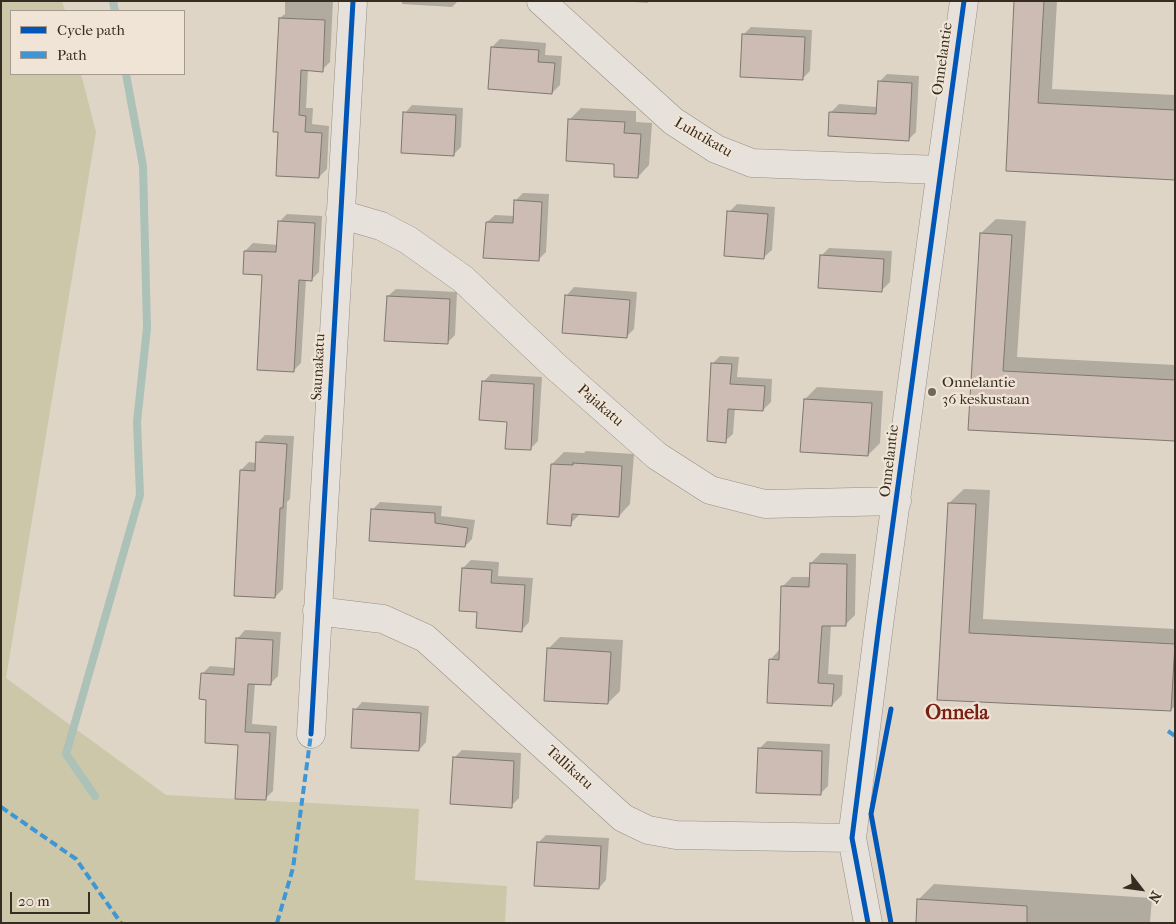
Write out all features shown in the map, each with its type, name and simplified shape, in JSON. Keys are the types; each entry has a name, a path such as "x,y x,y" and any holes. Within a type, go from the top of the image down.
{"street":[{"name":"Saunakatu","path":"311,734 353,1"},
{"name":"Luhtikatu","path":"541,1 672,121 716,149 752,163 940,170"},
{"name":"Onnelantie","path":"868,923 852,838 964,1"},
{"name":"Pajakatu","path":"340,214 381,226 408,240 463,279 555,366 657,456 710,490 766,504 897,501"},
{"name":"Tallikatu","path":"317,611 383,619 425,638 623,818 648,830 676,835 852,838"}],"shaded area":[{"path":"1,1 62,1 65,10 10,10 10,75 81,75 96,132 6,678 166,795 419,809 415,880 507,886 505,923 1,923"}],"building":[{"path":"1014,1 1044,1 1038,103 1175,110 1175,180 1006,171"},
{"path":"279,18 325,20 323,72 301,70 299,115 306,116 305,132 322,133 319,178 276,176 278,132 273,132"},
{"path":"742,34 805,37 803,80 740,77"},
{"path":"491,47 539,50 538,62 555,63 552,94 488,89"},
{"path":"878,81 912,83 909,141 828,136 829,112 876,114"},
{"path":"403,112 456,115 454,156 401,153"},
{"path":"568,119 625,122 624,133 641,134 638,178 614,177 614,164 566,161"},
{"path":"514,200 542,202 539,261 483,258 486,222 513,223"},
{"path":"727,211 768,214 764,259 724,256"},
{"path":"278,221 315,223 312,281 299,280 294,372 257,370 262,275 243,274 244,251 276,252"},
{"path":"980,233 1012,235 1003,371 1175,380 1175,441 968,430"},
{"path":"820,255 884,259 882,292 818,288"},
{"path":"565,295 630,300 627,338 562,333"},
{"path":"387,296 450,299 448,344 384,341"},
{"path":"711,363 732,364 730,384 765,386 763,411 728,409 726,443 707,441"},
{"path":"482,381 534,384 531,450 505,449 507,422 479,420"},
{"path":"804,399 872,403 868,456 800,452"},
{"path":"256,442 287,444 283,508 280,508 275,598 234,596 240,470 255,471"},
{"path":"573,463 622,466 619,517 572,514 571,526 547,524 551,464 573,465"},
{"path":"948,503 976,504 969,633 1175,644 1171,711 937,700"},
{"path":"371,509 435,513 435,523 468,528 465,547 369,541"},
{"path":"810,563 847,564 846,626 822,626 818,683 834,684 832,706 767,703 769,659 779,660 781,586 809,587"},
{"path":"462,568 492,570 491,583 525,585 522,632 476,628 477,612 459,611"},
{"path":"236,638 273,640 271,685 248,684 245,732 270,733 266,800 235,799 238,745 205,743 206,700 199,699 201,673 234,675"},
{"path":"547,648 611,652 608,704 544,701"},
{"path":"353,709 421,713 419,751 351,748"},
{"path":"758,748 822,751 821,795 756,793"},
{"path":"453,757 514,761 512,808 450,804"},
{"path":"537,842 601,846 599,889 534,886"},
{"path":"917,899 1027,906 1027,923 916,923"}],"waterway":[{"path":"113,1 115,10"},
{"path":"95,796 66,754 140,495 137,422 147,328 143,166 126,75"}],"marked path":[{"path":"1168,731 1175,736"},
{"path":"277,923 293,868 311,734"},
{"path":"1,807 76,859 121,923"}],"cycle path":[{"path":"311,734 353,1"},
{"path":"868,923 852,838 964,1"},
{"path":"891,709 871,814 891,923"}],"place":[{"name":"Onnelantie 36 keskustaan","path":"932,392"}],"district":[{"name":"Onnela","path":"957,714"}]}
